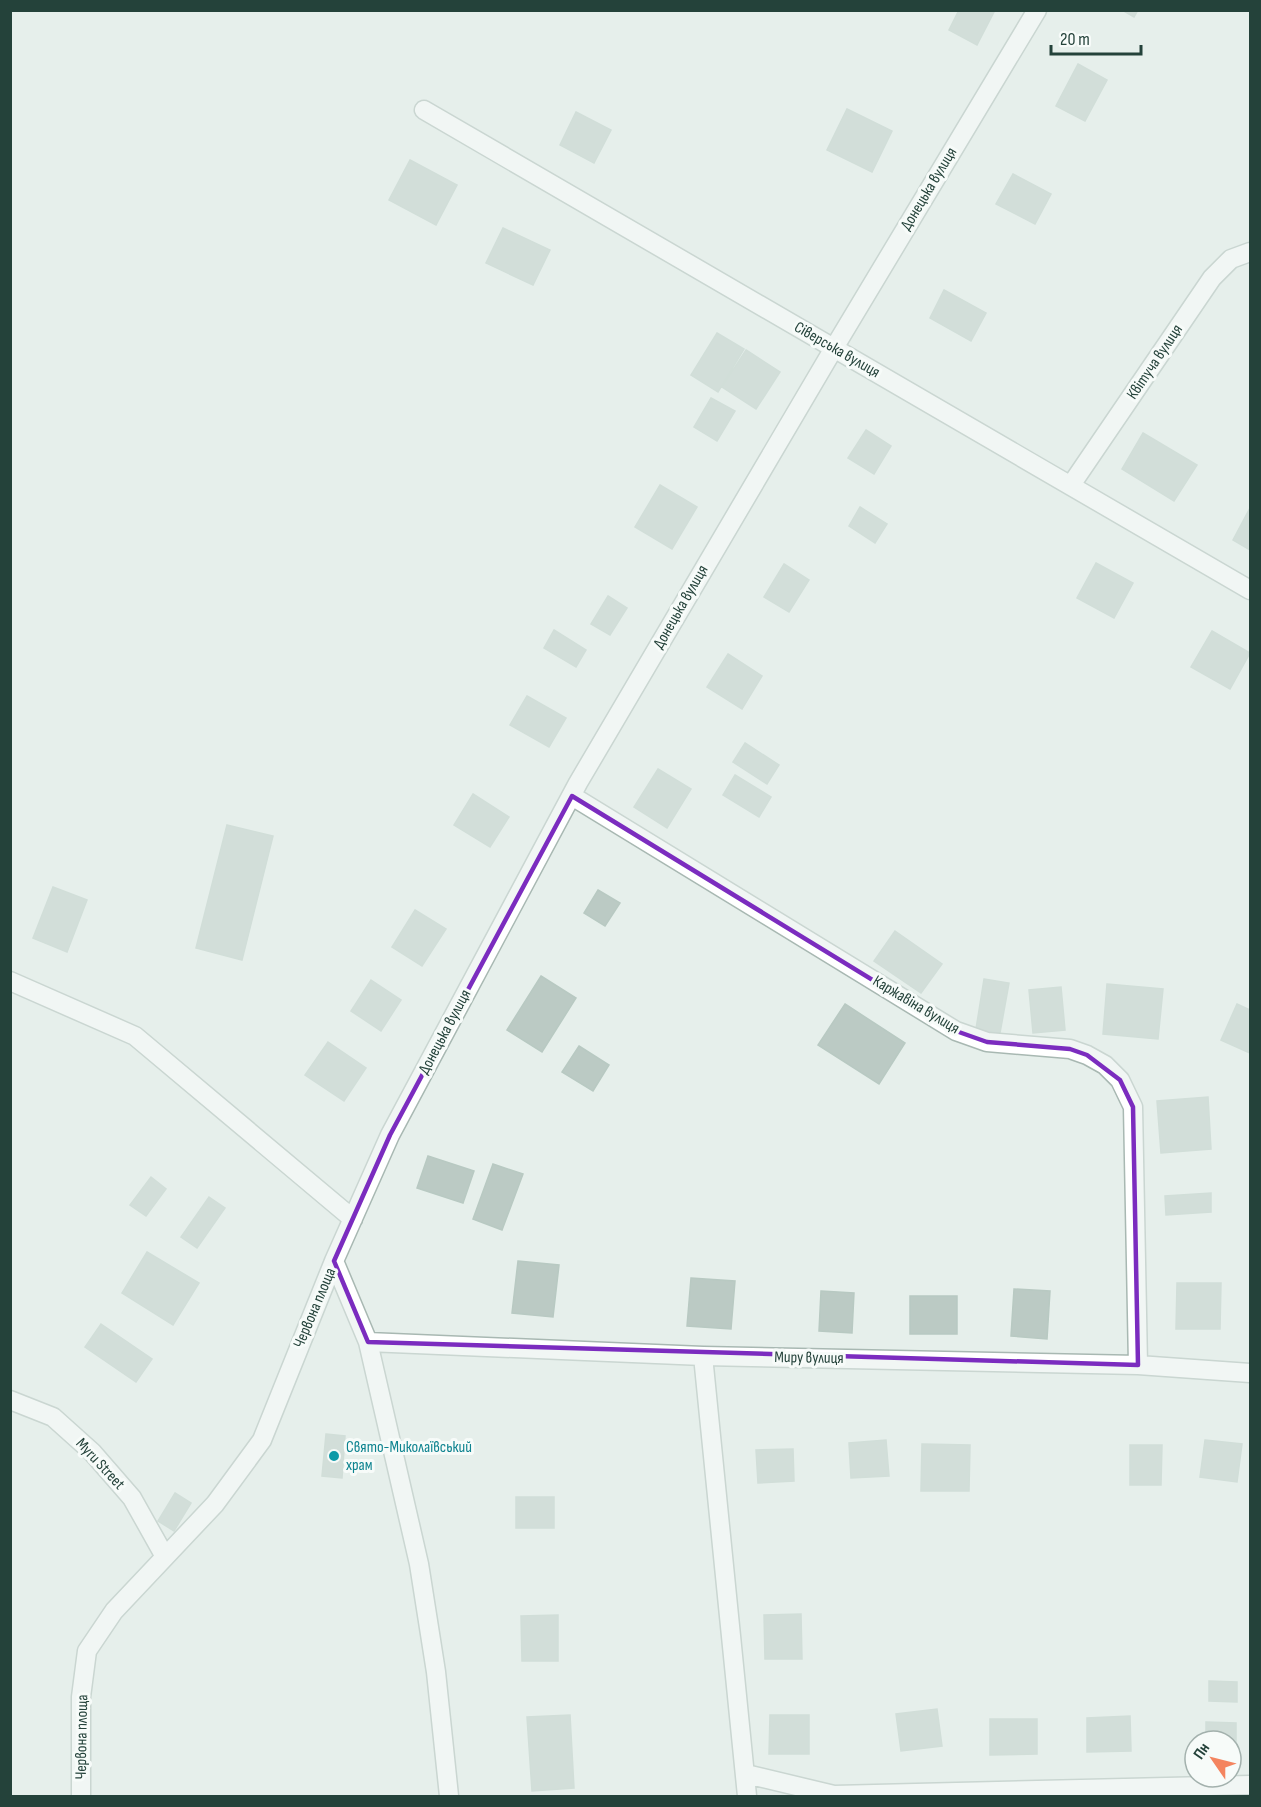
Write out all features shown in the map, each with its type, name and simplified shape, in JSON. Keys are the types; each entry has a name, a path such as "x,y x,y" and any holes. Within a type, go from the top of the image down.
{"street":[{"name":"Донецька вулиця","path":"334,1262 390,1135 572,796 834,348 1037,10"},
{"name":"Сіверська вулиця","path":"424,110 1251,590"},
{"name":"Квітуча вулиця","path":"1071,485 1212,278 1231,259 1251,252"},
{"name":"Каржавіна вулиця","path":"572,796 956,1031 987,1042 1070,1049 1105,1065 1120,1080 1133,1107 1138,1365"},
{"path":"10,981 135,1036 353,1219"},
{"name":"Червона площа","path":"334,1262 368,1342 419,1564 436,1672 449,1797"},
{"name":"Червона площа","path":"81,1797 81,1696 87,1651 114,1611 164,1555 215,1504 262,1440 334,1262"},
{"name":"Миру вулиця","path":"368,1342 703,1356 1138,1365 1251,1373"},
{"path":"703,1356 747,1797"},
{"name":"Myru Street","path":"10,1400 53,1417 92,1452 132,1498 164,1555"},
{"path":"746,1774 834,1796 1251,1785"}],"highlighted area":[{"path":"572,796 956,1031 987,1042 1070,1049 1087,1055 1120,1080 1133,1107 1138,1365 368,1342 334,1261 390,1135"}],"building":[{"path":"959,10 995,10 977,45 949,30"},
{"path":"1122,10 1138,10 1134,17"},
{"path":"1078,64 1107,80 1085,121 1056,106"},
{"path":"847,109 892,131 872,172 827,150"},
{"path":"576,112 611,130 594,163 560,145"},
{"path":"410,160 457,185 436,225 389,200"},
{"path":"1013,174 1051,194 1035,224 996,204"},
{"path":"503,228 550,250 533,285 486,263"},
{"path":"944,290 986,313 971,341 930,318"},
{"path":"717,333 744,349 718,392 691,375"},
{"path":"746,350 780,372 756,409 722,387"},
{"path":"711,398 735,411 717,441 694,427"},
{"path":"866,430 891,446 874,474 848,458"},
{"path":"1143,433 1197,465 1174,501 1122,469"},
{"path":"660,485 697,507 672,549 635,527"},
{"path":"860,507 887,524 875,543 849,526"},
{"path":"1250,508 1250,550 1233,540"},
{"path":"1096,563 1133,583 1114,618 1077,598"},
{"path":"784,564 809,580 789,612 764,597"},
{"path":"608,596 627,608 610,635 591,624"},
{"path":"554,630 586,650 576,667 544,648"},
{"path":"1212,631 1250,653 1230,689 1191,667"},
{"path":"728,654 762,676 742,709 707,687"},
{"path":"527,696 566,718 549,747 510,725"},
{"path":"745,743 779,765 767,784 733,762"},
{"path":"658,769 691,789 667,828 634,807"},
{"path":"735,775 771,797 759,817 723,795"},
{"path":"473,794 509,817 490,847 454,825"},
{"path":"227,825 273,836 242,960 196,948"},
{"path":"53,887 87,900 67,952 33,938"},
{"path":"598,890 620,903 605,926 584,913"},
{"path":"415,910 446,929 422,966 392,947"},
{"path":"895,931 942,964 921,993 874,961"},
{"path":"541,976 576,998 542,1052 507,1030"},
{"path":"984,979 1009,983 1000,1033 976,1029"},
{"path":"371,980 401,1000 381,1031 351,1011"},
{"path":"1107,984 1163,989 1158,1039 1103,1034"},
{"path":"1061,987 1065,1030 1033,1033 1029,990"},
{"path":"845,1004 905,1043 879,1084 818,1045"},
{"path":"1237,1004 1250,1010 1250,1053 1221,1040"},
{"path":"328,1042 366,1068 344,1101 305,1075"},
{"path":"579,1046 609,1065 593,1091 562,1072"},
{"path":"1208,1097 1211,1149 1161,1153 1157,1101"},
{"path":"428,1156 474,1171 463,1203 417,1188"},
{"path":"493,1164 523,1174 502,1230 473,1219"},
{"path":"151,1177 166,1189 146,1216 130,1205"},
{"path":"1211,1193 1211,1212 1166,1215 1165,1196"},
{"path":"209,1197 225,1208 197,1248 181,1237"},
{"path":"147,1252 199,1283 173,1325 122,1293"},
{"path":"518,1261 559,1265 553,1317 512,1313"},
{"path":"691,1278 735,1281 731,1329 687,1326"},
{"path":"1177,1283 1221,1283 1220,1329 1176,1329"},
{"path":"1014,1289 1050,1291 1047,1339 1011,1336"},
{"path":"821,1291 854,1293 852,1333 819,1331"},
{"path":"910,1296 957,1296 957,1334 910,1334"},
{"path":"101,1324 152,1359 136,1382 85,1347"},
{"name":"Свято-Миколаївський храм","path":"326,1434 345,1436 342,1478 322,1476"},
{"path":"886,1440 889,1476 851,1478 849,1443"},
{"path":"1205,1440 1242,1444 1237,1482 1200,1477"},
{"path":"922,1444 970,1445 969,1491 921,1491"},
{"path":"1130,1445 1162,1445 1161,1485 1130,1485"},
{"path":"793,1449 794,1481 758,1483 756,1450"},
{"path":"175,1493 191,1503 174,1531 158,1521"},
{"path":"516,1497 554,1497 554,1528 516,1528"},
{"path":"801,1614 802,1659 765,1659 764,1615"},
{"path":"558,1615 558,1661 522,1661 521,1616"},
{"path":"1209,1681 1237,1682 1237,1702 1209,1701"},
{"path":"937,1709 942,1746 901,1751 896,1714"},
{"path":"570,1715 574,1788 532,1791 527,1717"},
{"path":"770,1715 809,1715 809,1754 769,1754"},
{"path":"1130,1716 1131,1751 1087,1752 1087,1718"},
{"path":"990,1719 1037,1719 1037,1754 990,1755"},
{"path":"1206,1722 1236,1723 1236,1729 1206,1729"}],"place":[{"name":"Свято-Миколаївський храм","path":"334,1456"}]}
